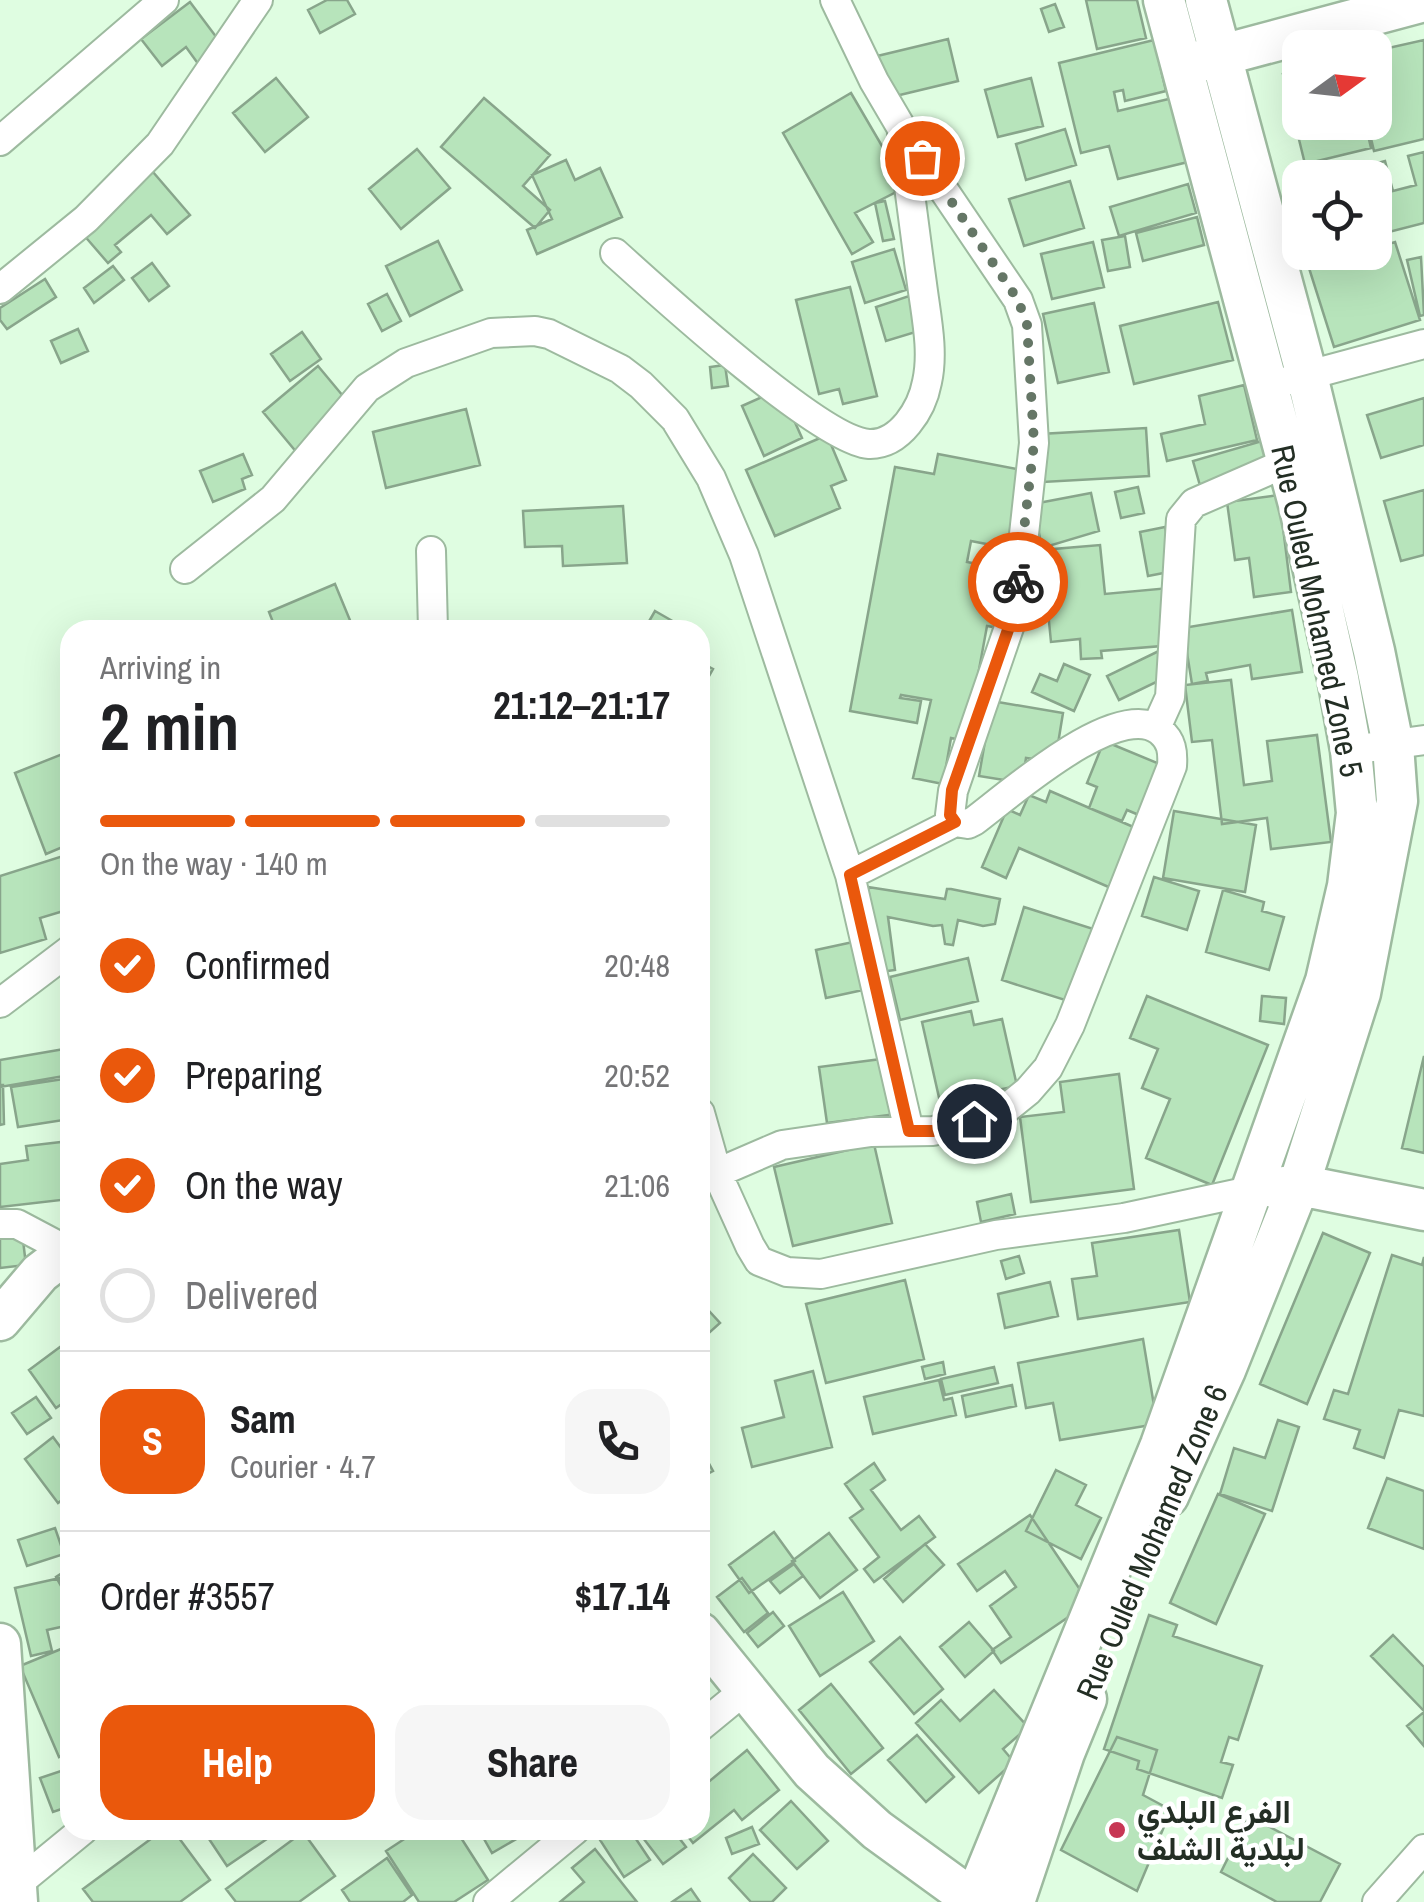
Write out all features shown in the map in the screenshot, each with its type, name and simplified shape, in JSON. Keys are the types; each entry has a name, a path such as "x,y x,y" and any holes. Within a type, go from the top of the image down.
{"street":[{"path":"0,140 164,0"},
{"path":"0,289 86,219 160,144 258,0"},
{"path":"835,0 874,81 1018,300 1027,325 1034,443 1016,607 952,790 950,815 955,822"},
{"name":"Rue Ouled Mohamed Zone 5","path":"1164,0 1201,60 1307,376 1409,742 1360,994 1299,1185"},
{"name":"Rue Ouled Mohamed Zone 5","path":"1201,1333 1326,980 1348,886 1357,813 1338,678 1268,386 1201,60 1206,0"},
{"path":"1201,60 1424,1"},
{"path":"615,253 678,310 800,408 856,441 878,443 895,435 911,420 928,380 930,342 902,127"},
{"path":"185,570 273,499 367,388 406,364 491,334 535,331 550,334 620,369 658,399 675,419 712,478 744,555 850,875 909,1131"},
{"path":"1268,386 1424,344"},
{"path":"1156,728 1170,697 1181,519 1194,503 1288,462"},
{"path":"431,551 433,620"},
{"path":"717,1172 782,1145 871,1132 933,1131 1007,1108 1048,1068 1070,1025 1172,766 1173,750 1166,736 1149,723 1110,730 1074,747 974,821 955,822 850,875"},
{"path":"1351,750 1409,742"},
{"path":"0,1003 60,958"},
{"path":"710,1148 736,1220 759,1261 787,1272 820,1274 996,1235 1124,1218 1250,1191 1299,1185 1424,1210"},
{"name":"Rue Ouled Mohamed Zone 6","path":"1014,1902 1064,1753 1299,1185"},
{"path":"0,1224 17,1224 60,1246"},
{"path":"0,1320 60,1257"},
{"name":"Rue Ouled Mohamed Zone 6","path":"975,1902 1119,1551 1201,1333"},
{"path":"0,1644 17,1893"},
{"path":"710,1646 812,1771 878,1830 975,1902"},
{"path":"710,1719 745,1690"},
{"path":"17,1893 73,1840"},
{"path":"488,1902 564,1840"},
{"path":"1377,1902 1424,1849"}],"building":[{"path":"327,0 347,0 355,14 320,33 308,10"},
{"path":"1086,0 1137,0 1146,38 1097,49"},
{"path":"190,2 223,46 199,65 186,47 162,66 141,39"},
{"path":"1055,4 1064,27 1049,32 1041,9"},
{"path":"948,39 958,81 879,100 869,58"},
{"path":"1154,40 1166,91 1125,101 1123,90 1114,92 1118,111 1177,97 1192,161 1118,179 1109,146 1081,153 1059,63"},
{"path":"1424,40 1424,139 1374,151 1371,140 1392,140 1392,47"},
{"path":"276,78 308,117 265,152 233,113"},
{"path":"1031,78 1043,126 998,137 985,90"},
{"path":"851,93 906,187 855,213 873,242 852,254 783,133"},
{"path":"484,98 550,155 523,186 550,210 535,228 441,147"},
{"path":"1065,129 1076,165 1026,180 1016,144"},
{"path":"1299,140 1369,140 1371,148 1322,160 1304,160"},
{"path":"417,149 450,188 401,229 369,189"},
{"path":"1424,152 1424,223 1392,231 1392,187 1393,191 1416,185 1408,156"},
{"path":"566,160 575,180 600,168 622,217 537,254 527,230 552,219 532,175"},
{"path":"153,172 190,215 167,234 151,215 115,245 121,252 108,263 82,233"},
{"path":"1070,181 1084,228 1024,246 1009,199"},
{"path":"1188,184 1196,213 1119,236 1110,207"},
{"path":"885,201 894,239 883,241 875,203"},
{"path":"1197,217 1204,245 1143,261 1136,233"},
{"path":"1125,236 1130,267 1108,271 1102,240"},
{"path":"438,241 462,290 410,316 386,266"},
{"path":"1093,242 1104,287 1052,299 1041,254"},
{"path":"1395,242 1420,320 1334,347 1310,270 1392,270"},
{"path":"894,249 906,290 865,303 852,262"},
{"path":"1421,257 1424,315 1420,316 1407,260"},
{"path":"152,263 169,286 149,301 132,278"},
{"path":"113,266 124,280 94,303 84,288"},
{"path":"45,279 56,297 7,329 0,320 0,308"},
{"path":"850,287 877,396 843,404 839,389 819,394 796,300"},
{"path":"387,294 401,321 382,331 368,304"},
{"path":"909,296 919,331 886,341 876,307"},
{"path":"1218,302 1233,360 1134,384 1120,326"},
{"path":"1094,303 1109,372 1058,383 1043,314"},
{"path":"78,329 88,351 61,363 51,341"},
{"path":"302,332 321,359 290,381 271,354"},
{"path":"725,365 728,386 712,388 710,367"},
{"path":"318,366 353,408 298,454 263,412"},
{"path":"1244,385 1257,440 1167,461 1161,434 1205,424 1199,396"},
{"path":"780,389 802,438 764,456 742,406"},
{"path":"1424,398 1424,445 1381,458 1367,415"},
{"path":"466,409 480,465 386,488 373,432"},
{"path":"1146,428 1149,476 1043,482 1040,434"},
{"path":"827,435 846,480 831,486 840,508 775,536 746,470"},
{"path":"1262,441 1270,470 1201,489 1193,461"},
{"path":"243,454 252,475 242,479 245,489 213,502 200,471"},
{"path":"938,454 1022,470 1007,548 971,541 967,562 1021,572 1010,630 987,626 966,741 951,738 943,784 913,778 931,700 901,695 900,698 921,701 917,723 850,711 895,467 934,474"},
{"path":"1138,487 1144,513 1121,518 1115,492"},
{"path":"1424,490 1424,555 1401,561 1384,501"},
{"path":"1091,493 1099,531 1042,548 1033,504"},
{"path":"1279,495 1291,592 1254,597 1249,558 1235,560 1227,502"},
{"path":"623,506 627,563 563,566 562,546 525,547 523,511"},
{"path":"1165,527 1174,571 1148,576 1140,532"},
{"path":"1100,545 1105,594 1169,588 1174,645 1101,651 1102,658 1081,659 1080,639 1051,642 1042,550"},
{"path":"335,584 350,620 272,620 269,612"},
{"path":"1292,610 1302,672 1252,679 1250,665 1206,673 1208,681 1192,684 1183,628"},
{"path":"655,611 671,620 650,620"},
{"path":"1163,649 1175,673 1119,700 1107,676"},
{"path":"1064,664 1090,675 1074,711 1032,692 1040,674 1057,681"},
{"path":"1231,680 1244,785 1272,781 1267,741 1317,735 1331,842 1271,849 1267,818 1222,824 1212,740 1192,742 1185,685"},
{"path":"992,701 1063,713 1055,762 1026,758 1022,783 979,776"},
{"path":"1104,741 1174,770 1153,821 1127,810 1122,821 1089,808 1097,787 1087,783"},
{"path":"60,755 60,848 46,854 15,773"},
{"path":"1050,791 1152,835 1127,895 1019,848 1006,878 982,867 1007,809 1020,815 1029,795 1046,802"},
{"path":"1174,811 1256,825 1245,892 1163,878"},
{"path":"60,857 60,912 40,918 46,939 0,953 0,876"},
{"path":"1154,877 1199,891 1187,930 1142,916"},
{"path":"868,887 945,899 947,889 951,889 1000,899 995,924 983,926 958,920 953,945 945,944 942,925 888,917 895,970 880,972"},
{"path":"1223,890 1264,902 1262,911 1284,917 1269,970 1206,952"},
{"path":"1024,907 1106,933 1084,1006 1002,980"},
{"path":"853,942 863,990 826,998 816,950"},
{"path":"968,958 978,1001 900,1020 890,977"},
{"path":"1147,996 1268,1045 1212,1185 1146,1158 1170,1099 1142,1088 1158,1049 1130,1038"},
{"path":"1262,996 1286,998 1284,1024 1260,1021"},
{"path":"971,1011 974,1025 1002,1019 1017,1086 940,1102 922,1022"},
{"path":"60,1050 60,1077 0,1087 0,1060"},
{"path":"1424,1056 1424,1153 1402,1148"},
{"path":"897,1057 904,1113 827,1123 819,1067"},
{"path":"1119,1074 1134,1189 1031,1202 1020,1117 1064,1112 1060,1082"},
{"path":"60,1080 60,1121 18,1127 11,1087"},
{"path":"0,1085 4,1124 0,1125"},
{"path":"60,1142 60,1200 0,1207 0,1164 28,1160 26,1146"},
{"path":"874,1144 892,1223 793,1246 774,1167"},
{"path":"1011,1194 1015,1214 981,1222 977,1202"},
{"path":"1179,1230 1190,1302 1078,1319 1072,1279 1097,1276 1092,1243"},
{"path":"22,1232 26,1265 0,1268 0,1235"},
{"path":"1323,1233 1370,1253 1307,1404 1260,1384"},
{"path":"1392,1255 1422,1265 1424,1257 1424,1416 1399,1410 1384,1458 1354,1448 1360,1430 1324,1419 1334,1390 1348,1394"},
{"path":"1019,1256 1024,1273 1006,1279 1001,1261"},
{"path":"905,1280 924,1359 826,1383 806,1304"},
{"path":"1050,1282 1058,1316 1005,1328 998,1294"},
{"path":"710,1312 720,1323 710,1332"},
{"path":"1143,1339 1157,1424 1060,1440 1053,1403 1026,1408 1018,1363"},
{"path":"60,1347 60,1405 56,1408 29,1370"},
{"path":"943,1362 945,1374 925,1379 922,1367"},
{"path":"994,1367 998,1383 945,1395 941,1379"},
{"path":"813,1371 832,1447 752,1467 742,1428 784,1417 775,1381"},
{"path":"939,1380 944,1400 952,1398 956,1415 873,1434 864,1397"},
{"path":"1012,1385 1016,1406 966,1417 962,1396"},
{"path":"36,1397 51,1418 27,1434 12,1413"},
{"path":"1278,1420 1299,1427 1272,1511 1220,1494 1234,1448 1265,1458"},
{"path":"53,1437 60,1446 60,1502 58,1503 25,1459"},
{"path":"874,1463 885,1480 871,1490 901,1530 919,1516 935,1537 874,1582 864,1569 879,1557 850,1518 863,1509 845,1484"},
{"path":"1056,1470 1086,1485 1076,1505 1101,1518 1081,1559 1026,1531"},
{"path":"1387,1478 1424,1491 1424,1549 1368,1528"},
{"path":"1218,1494 1265,1514 1216,1624 1170,1603"},
{"path":"1030,1515 1089,1603 1001,1663 992,1650 1011,1637 990,1606 1016,1587 1005,1571 977,1591 958,1564"},
{"path":"55,1528 60,1555 27,1566 18,1540"},
{"path":"774,1532 795,1561 749,1593 729,1565"},
{"path":"829,1533 857,1570 820,1598 792,1561"},
{"path":"925,1544 944,1565 903,1602 884,1579"},
{"path":"794,1564 803,1576 780,1593 770,1581"},
{"path":"60,1578 60,1627 47,1630 52,1651 31,1656 15,1588"},
{"path":"742,1578 768,1613 744,1632 717,1597"},
{"path":"843,1592 874,1641 820,1676 789,1626"},
{"path":"773,1612 784,1626 758,1647 747,1633"},
{"path":"1149,1615 1177,1625 1173,1636 1262,1666 1238,1740 1229,1737 1221,1762 1233,1765 1222,1798 1137,1769 1139,1761 1104,1749"},
{"path":"969,1622 994,1651 965,1677 940,1647"},
{"path":"1393,1635 1424,1667 1424,1711 1371,1656"},
{"path":"900,1637 943,1689 914,1714 870,1662"},
{"path":"60,1649 59,1757 20,1666"},
{"path":"831,1684 883,1748 851,1774 799,1710"},
{"path":"994,1690 1028,1727 1003,1749 1014,1762 979,1793 916,1723 941,1700 960,1721"},
{"path":"1424,1712 1424,1746 1407,1726"},
{"path":"917,1735 954,1777 926,1802 888,1760"},
{"name":"الفرع البلدي لبلدية الشلف","path":"1117,1737 1157,1750 1143,1795 1171,1810 1137,1891 1061,1850"},
{"path":"747,1750 779,1790 742,1820 734,1810 710,1829 710,1781"},
{"path":"60,1771 60,1810 53,1812 40,1778"},
{"path":"791,1801 828,1841 797,1869 760,1830"},
{"path":"1249,1816 1340,1864 1320,1902 1277,1902 1221,1872"},
{"path":"752,1827 759,1844 732,1854 726,1838"},
{"path":"149,1840 180,1840 210,1880 180,1902 93,1902 83,1889"},
{"path":"210,1840 265,1840 227,1866"},
{"path":"292,1840 309,1840 335,1876 299,1902 236,1902 226,1889"},
{"path":"403,1840 462,1840 488,1880 454,1902 419,1902 386,1851"},
{"path":"485,1840 515,1840 492,1853"},
{"path":"600,1840 637,1840 650,1860 624,1877"},
{"path":"645,1840 681,1840 686,1847 663,1864"},
{"path":"595,1849 637,1902 560,1902 584,1882 572,1868"},
{"path":"753,1854 786,1888 772,1902 751,1902 729,1878"},
{"path":"387,1858 412,1895 403,1902 350,1902 342,1890"},
{"path":"691,1889 700,1902 672,1902"}],"way so far":[{"path":"922,158 1018,300 1027,325 1034,443 1018,582"}],"place":[{"name":"الفرع البلدي لبلدية الشلف","path":"1117,1830"}],"route":[{"path":"974,1121 933,1131 909,1131 850,875 955,822 950,815 952,790 1016,607 1018,582"}]}
